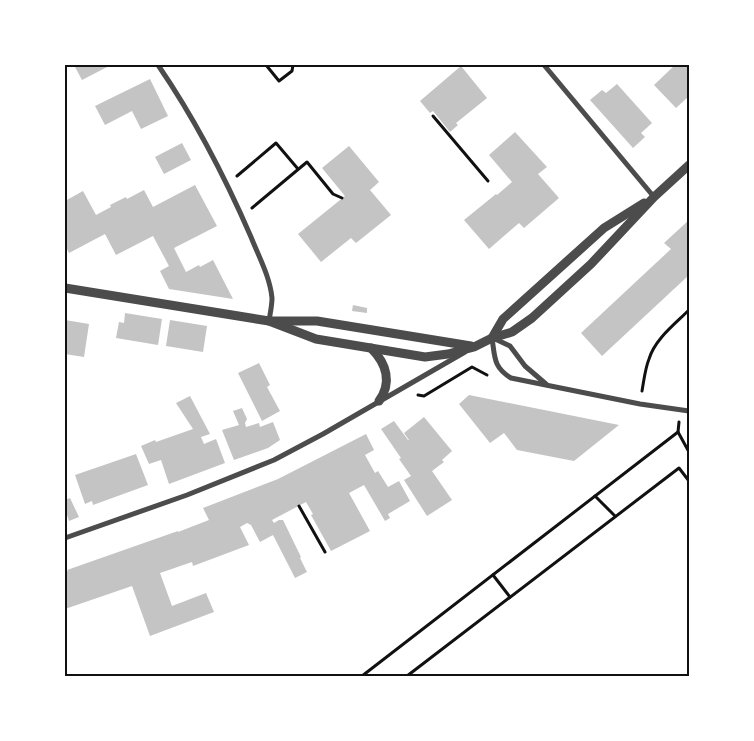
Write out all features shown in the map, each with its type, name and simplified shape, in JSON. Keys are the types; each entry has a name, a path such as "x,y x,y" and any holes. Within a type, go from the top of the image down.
{"street":[{"path":"158,65 192,118 242,217 268,277 272,300 269,321"},
{"path":"544,65 654,197"},
{"path":"65,538 187,495 274,460 474,347 492,338 512,332 532,318 591,264 654,197 689,164"},
{"path":"654,197 604,228 503,319 492,338 496,365 511,378 640,404 689,411"},
{"path":"65,288 269,321 317,321 474,347"},
{"path":"269,321 316,339 425,357 448,354 474,347"},
{"path":"492,338 510,346 525,366 547,384"},
{"path":"371,348 380,357 386,375 386,392 380,401"}],"path":[{"path":"266,65 279,81 292,72 293,65"},
{"path":"433,116 488,181"},
{"path":"227,184 276,143 298,169"},
{"path":"242,217 307,162 333,194 342,198"},
{"path":"640,404 649,358 665,334 689,310"},
{"path":"396,392 424,396 472,367 496,380 506,375"},
{"path":"680,410 678,432 689,452"},
{"path":"362,676 678,432"},
{"path":"408,676 679,468 689,481"},
{"path":"596,496 615,516"},
{"path":"299,506 325,552"},
{"path":"493,575 510,596"}],"building":[{"path":"74,65 111,65 82,80"},
{"path":"675,65 689,65 689,96 676,108 654,85"},
{"path":"461,66 487,98 456,123 458,125 450,132 433,111 430,113 420,101"},
{"path":"150,79 168,116 141,129 132,111 105,125 95,106"},
{"path":"617,84 652,123 641,133 645,137 633,148 590,100 602,90 606,93"},
{"path":"515,132 547,167 538,174 559,198 524,228 519,223 489,249 464,220 512,182 489,155"},
{"path":"182,143 191,160 164,174 155,157"},
{"path":"349,146 379,182 370,190 391,215 356,243 351,238 321,262 298,234 345,196 322,168"},
{"path":"195,185 217,226 174,248 186,272 213,260 233,299 169,289 160,271 169,266 153,236 116,255 105,234 69,253 65,245 65,201 83,191 96,215 111,207 110,205 144,190 153,207"},
{"path":"689,220 689,275 602,356 581,333 671,249 664,243"},
{"path":"353,305 367,308 367,313 352,311"},
{"path":"125,313 162,319 158,345 116,338 119,322 124,323"},
{"path":"65,320 89,324 84,357 65,354"},
{"path":"170,320 207,326 203,352 166,346"},
{"path":"259,363 270,385 267,387 280,411 262,421 238,373"},
{"path":"469,395 619,425 574,461 517,450 504,433 490,443 459,404"},
{"path":"190,396 210,434 201,437 204,444 216,439 225,463 169,484 161,460 149,464 141,446 193,429 176,403"},
{"path":"242,408 247,419 246,427 259,423 260,427 273,422 280,440 268,448 234,460 222,430 239,425 233,411"},
{"path":"424,417 452,451 442,460 444,462 432,471 452,500 427,516 404,480 411,476 381,429 394,421 409,440 404,433"},
{"path":"366,434 374,450 365,455 375,473 378,471 388,487 399,481 410,501 388,514 390,518 385,521 364,485 349,493 370,531 331,551 306,502 272,520 274,523 283,520 307,572 295,578 273,535 260,542 251,525 247,523 240,527 249,545 193,566 192,562 160,573 172,606 206,593 214,612 150,636 132,586 65,609 65,572 67,570 209,520 203,508 278,479"},
{"path":"136,454 148,485 93,505 92,501 85,504 75,475"},
{"path":"70,498 79,517 69,521 65,509 65,500"}]}
